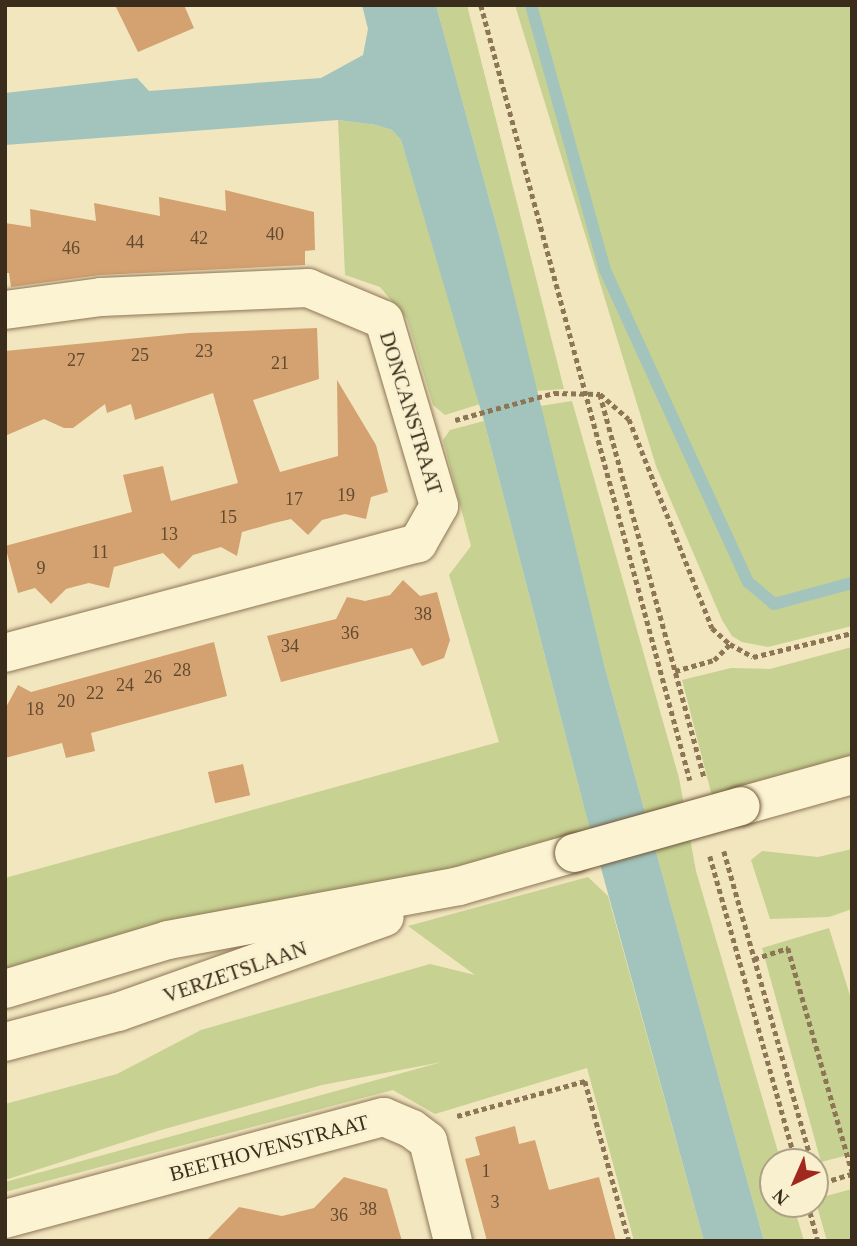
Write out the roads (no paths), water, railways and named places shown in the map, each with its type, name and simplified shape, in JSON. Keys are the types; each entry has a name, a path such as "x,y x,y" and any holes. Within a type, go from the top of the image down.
{"street":[{"name":"DONCANSTRAAT","path":"5,310 101,297 308,288 384,320 439,506 418,543 5,653"},
{"name":"VERZETSLAAN","path":"5,989 168,940 459,886 852,775"},
{"name":"VERZETSLAAN","path":"5,1042 156,999 345,934 459,886"},
{"name":"BEETHOVENSTRAAT","path":"5,1219 384,1117 412,1129 428,1141 453,1241"}],"water":[{"path":"362,5 436,5 501,242 605,668 764,1241 704,1241 583,803 484,421 401,140 392,130 338,120 5,145 5,93 137,78 149,91 321,78 363,55 368,29"}],"waterway":[{"path":"531,5 605,270 748,582 774,604 852,583"}]}
